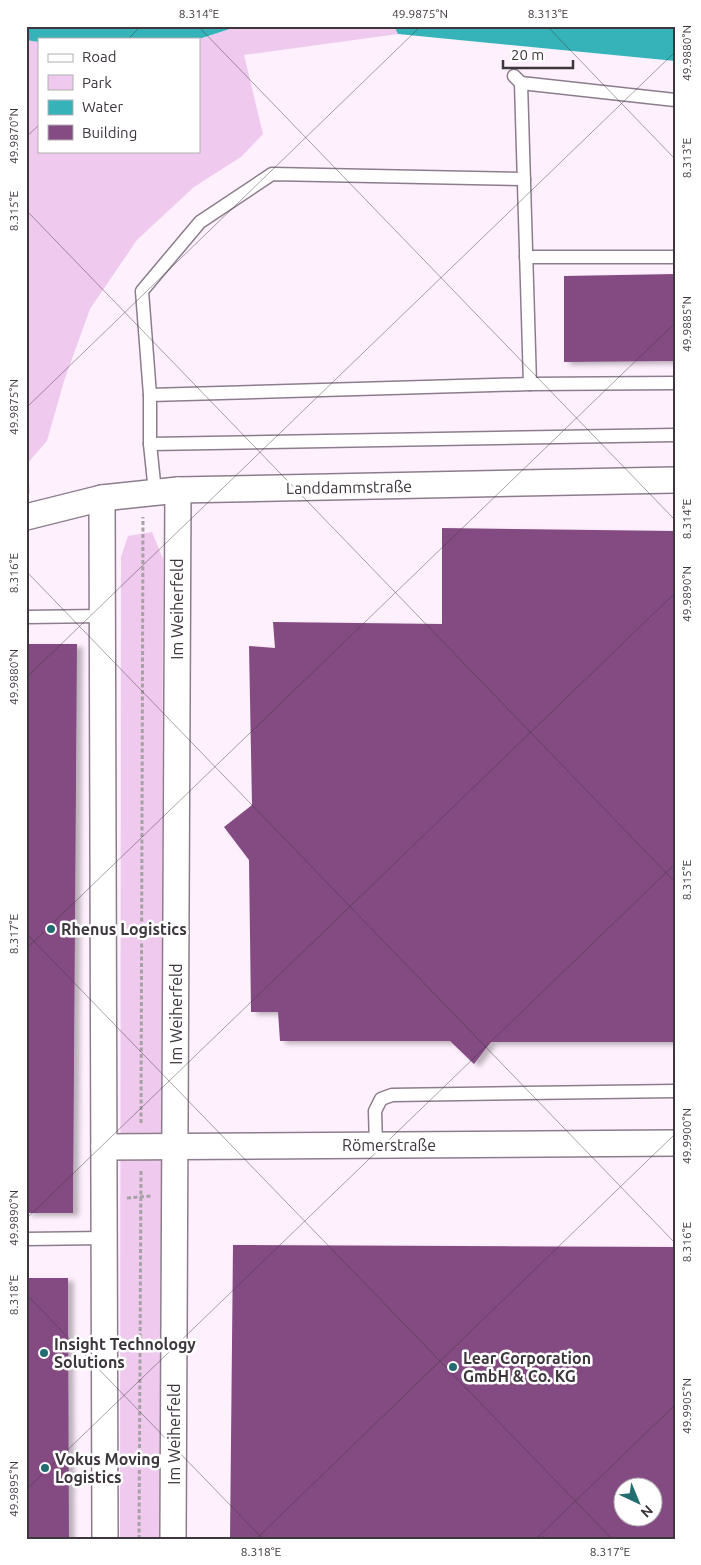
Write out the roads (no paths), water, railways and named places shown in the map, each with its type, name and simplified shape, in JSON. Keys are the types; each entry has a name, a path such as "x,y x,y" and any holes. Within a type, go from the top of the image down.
{"street":[{"name":"Landdammstraße","path":"26,517 102,498 166,491 675,480"},
{"name":"Im Weiherfeld","path":"166,491 175,1146 173,1539"},
{"path":"102,498 105,1539"},
{"name":"Römerstraße","path":"104,1147 675,1143"}],"lane":[{"path":"530,384 524,179 518,80 675,100"},
{"path":"166,491 150,444 150,395 142,291 200,222 272,174 524,179"},
{"path":"526,257 675,257"},
{"path":"150,395 530,384 675,383"},
{"path":"150,444 675,435"},
{"path":"26,618 102,616"},
{"path":"376,1145 375,1111 381,1099 392,1095 675,1091"},
{"path":"26,1240 104,1238"}],"water":[{"path":"26,26 239,26 202,38 38,38 38,42 26,40"},
{"path":"394,26 675,26 675,61 398,34"}],"place":[{"name":"Rhenus Logistics","path":"51,929"},
{"name":"Insight Technology Solutions","path":"44,1353"},
{"name":"Lear Corporation GmbH & Co. KG","path":"453,1367"},
{"name":"Vokus Moving Logistics","path":"45,1468"}]}
